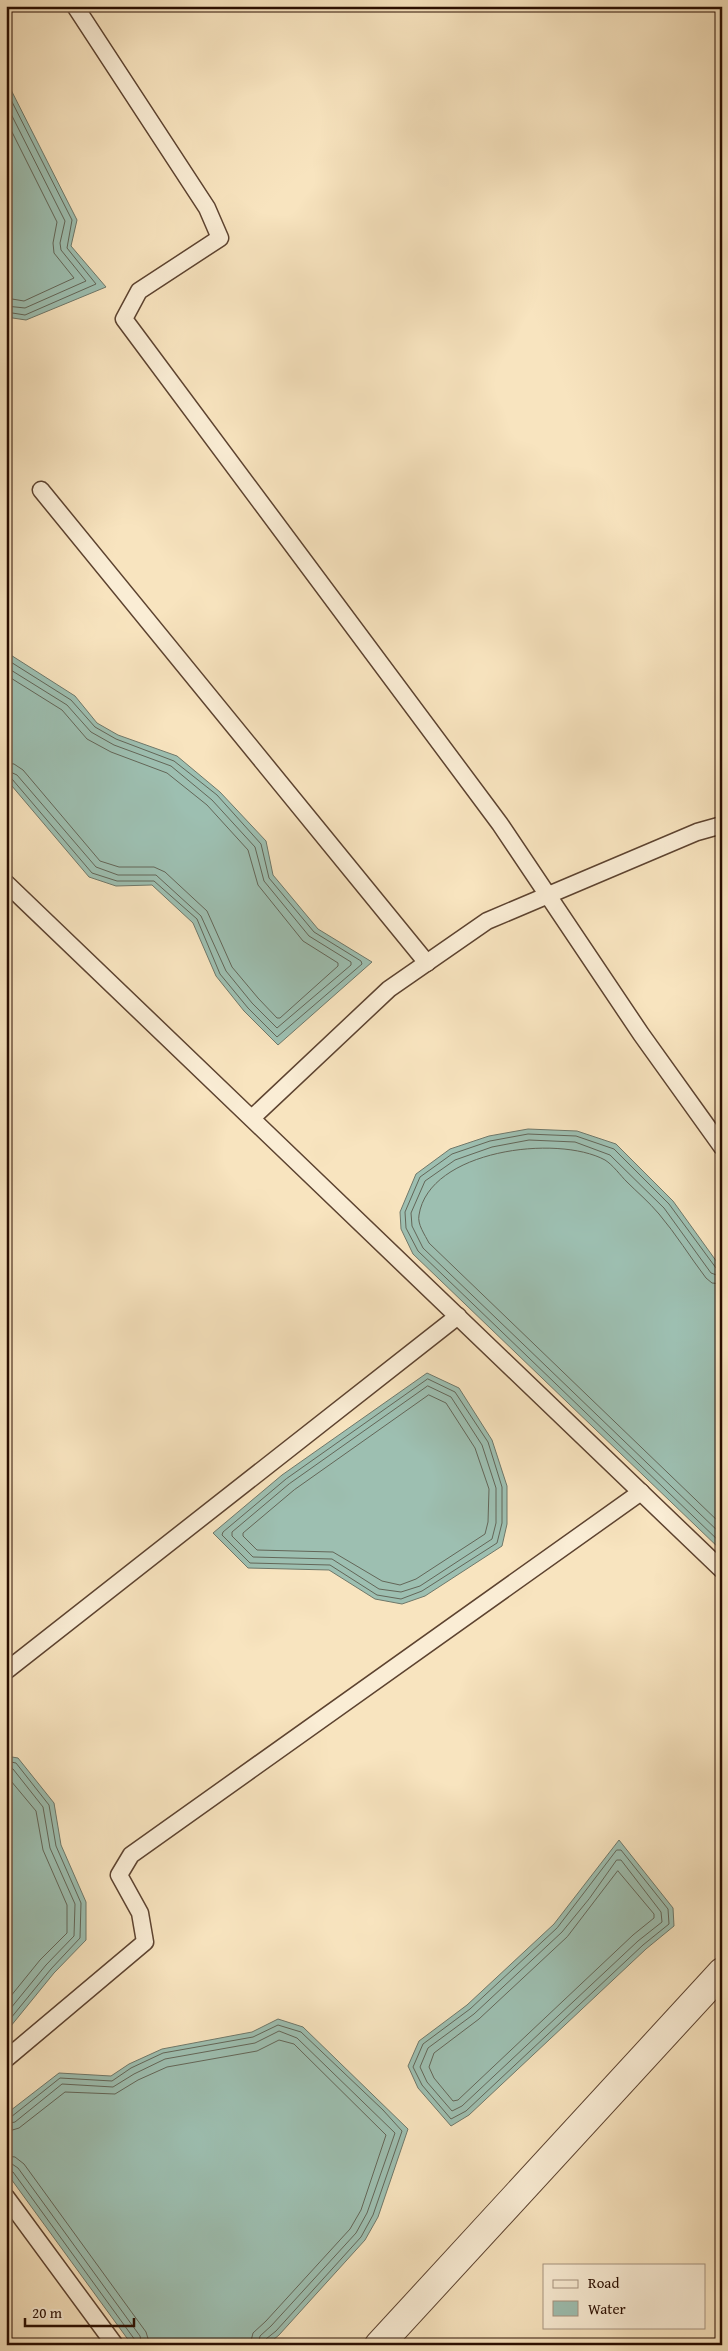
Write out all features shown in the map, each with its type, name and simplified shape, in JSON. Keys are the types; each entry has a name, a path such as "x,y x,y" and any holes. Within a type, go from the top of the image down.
{"street":[{"path":"379,2345 722,1972"}],"lane":[{"path":"75,6 207,208 220,238 138,291 124,319 494,816 641,1034 722,1147"},
{"path":"41,490 428,963"},
{"path":"252,1118 389,988 487,921 697,832 722,825"},
{"path":"6,883 722,1570"},
{"path":"6,1671 458,1316"},
{"path":"6,2059 145,1942 140,1913 120,1875 131,1855 640,1492"},
{"path":"6,2197 115,2345"}],"water":[{"path":"6,80 77,220 71,246 106,287 26,320 6,317"},
{"path":"6,652 75,696 97,723 118,735 177,756 220,792 266,841 273,875 318,929 372,962 278,1045 244,1011 216,976 193,923 152,885 116,886 89,877 6,779"},
{"path":"528,1129 577,1131 616,1144 673,1201 722,1269 722,1551 413,1254 401,1229 400,1212 416,1174 450,1149 489,1136"},
{"path":"427,1373 459,1388 492,1440 507,1486 507,1524 502,1546 425,1596 402,1604 375,1599 329,1570 248,1568 213,1533 282,1475"},
{"path":"6,1756 18,1758 54,1803 61,1845 86,1902 86,1940 54,1973 6,2032"},
{"path":"619,1840 673,1908 674,1926 646,1949 469,2115 451,2126 418,2088 408,2066 419,2041 467,2005 554,1924"},
{"path":"278,2019 303,2027 408,2129 378,2217 365,2240 279,2335 267,2345 132,2345 6,2172 6,2114 59,2073 111,2076 129,2064 162,2049 252,2032"}]}
